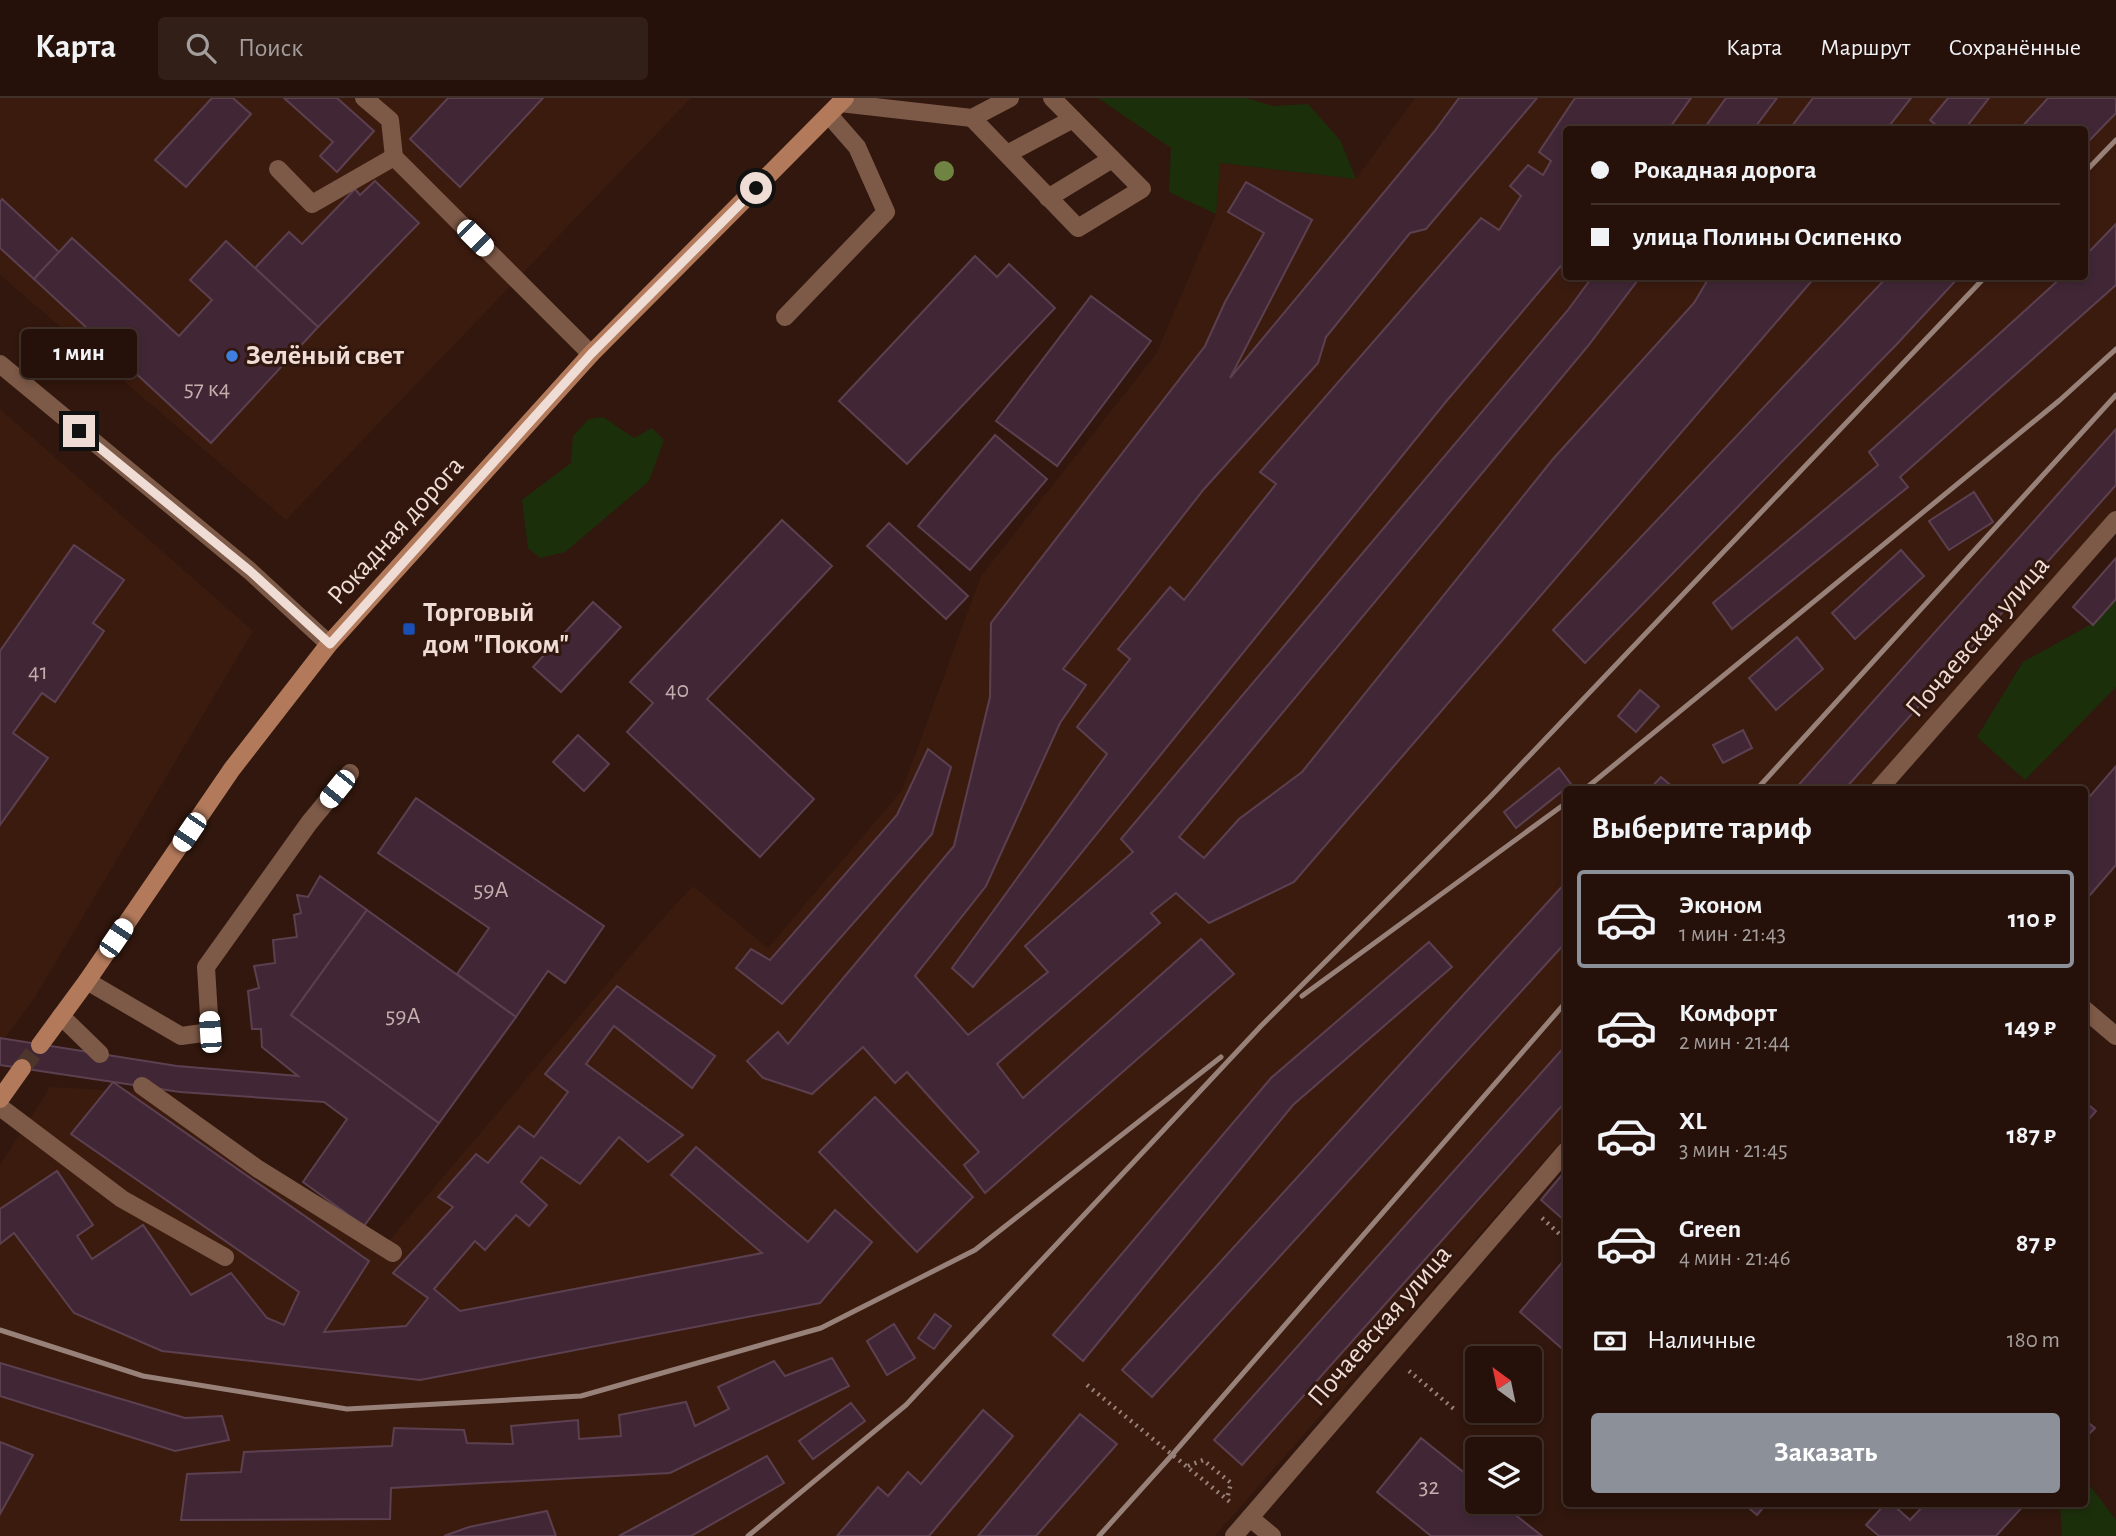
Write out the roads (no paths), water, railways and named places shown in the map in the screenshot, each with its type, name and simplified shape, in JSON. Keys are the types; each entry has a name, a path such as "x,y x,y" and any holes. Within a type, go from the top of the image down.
{"main road":[{"name":"Рокадная дорога","path":"40,1045 232,769 330,644 591,354 838,105"},
{"path":"0,1099 23,1068"}],"street":[{"path":"364,98 390,121 394,157 591,354"},
{"path":"838,105 972,118 1010,98"},
{"path":"972,118 1078,229 1142,189 1052,98"},
{"path":"785,317 886,212 838,105"},
{"path":"1007,154 1073,119"},
{"path":"278,169 312,204 394,157"},
{"path":"1048,198 1112,159"},
{"path":"0,364 250,571 330,644"},
{"name":"Почаевская улица","path":"1882,786 2116,520"},
{"path":"87,981 181,1036 210,1032 206,967 309,823 350,773"},
{"path":"2088,1012 2116,1035"},
{"path":"61,1016 100,1054"},
{"path":"142,1086 258,1169 393,1253"},
{"path":"0,1107 122,1199 225,1257"},
{"name":"Почаевская улица","path":"1234,1536 1563,1154"},
{"path":"1250,1518 1272,1536"}],"tunnel":[{"path":"22,1068 40,1045"}],"railway":[{"path":"2088,169 2116,140"},
{"path":"748,1536 906,1405 1261,1026 1491,796 1982,280"},
{"path":"1589,786 2060,400 2116,349"},
{"path":"1760,786 2116,395"},
{"path":"1302,996 1563,805"},
{"path":"1099,1536 1563,1005"},
{"path":"0,1330 143,1376 347,1409 581,1396 821,1328 975,1250 1221,1057"}],"place":[{"name":"Зелёный свет","path":"232,356"},
{"name":"Торговый дом \"Поком\"","path":"409,629"}]}
